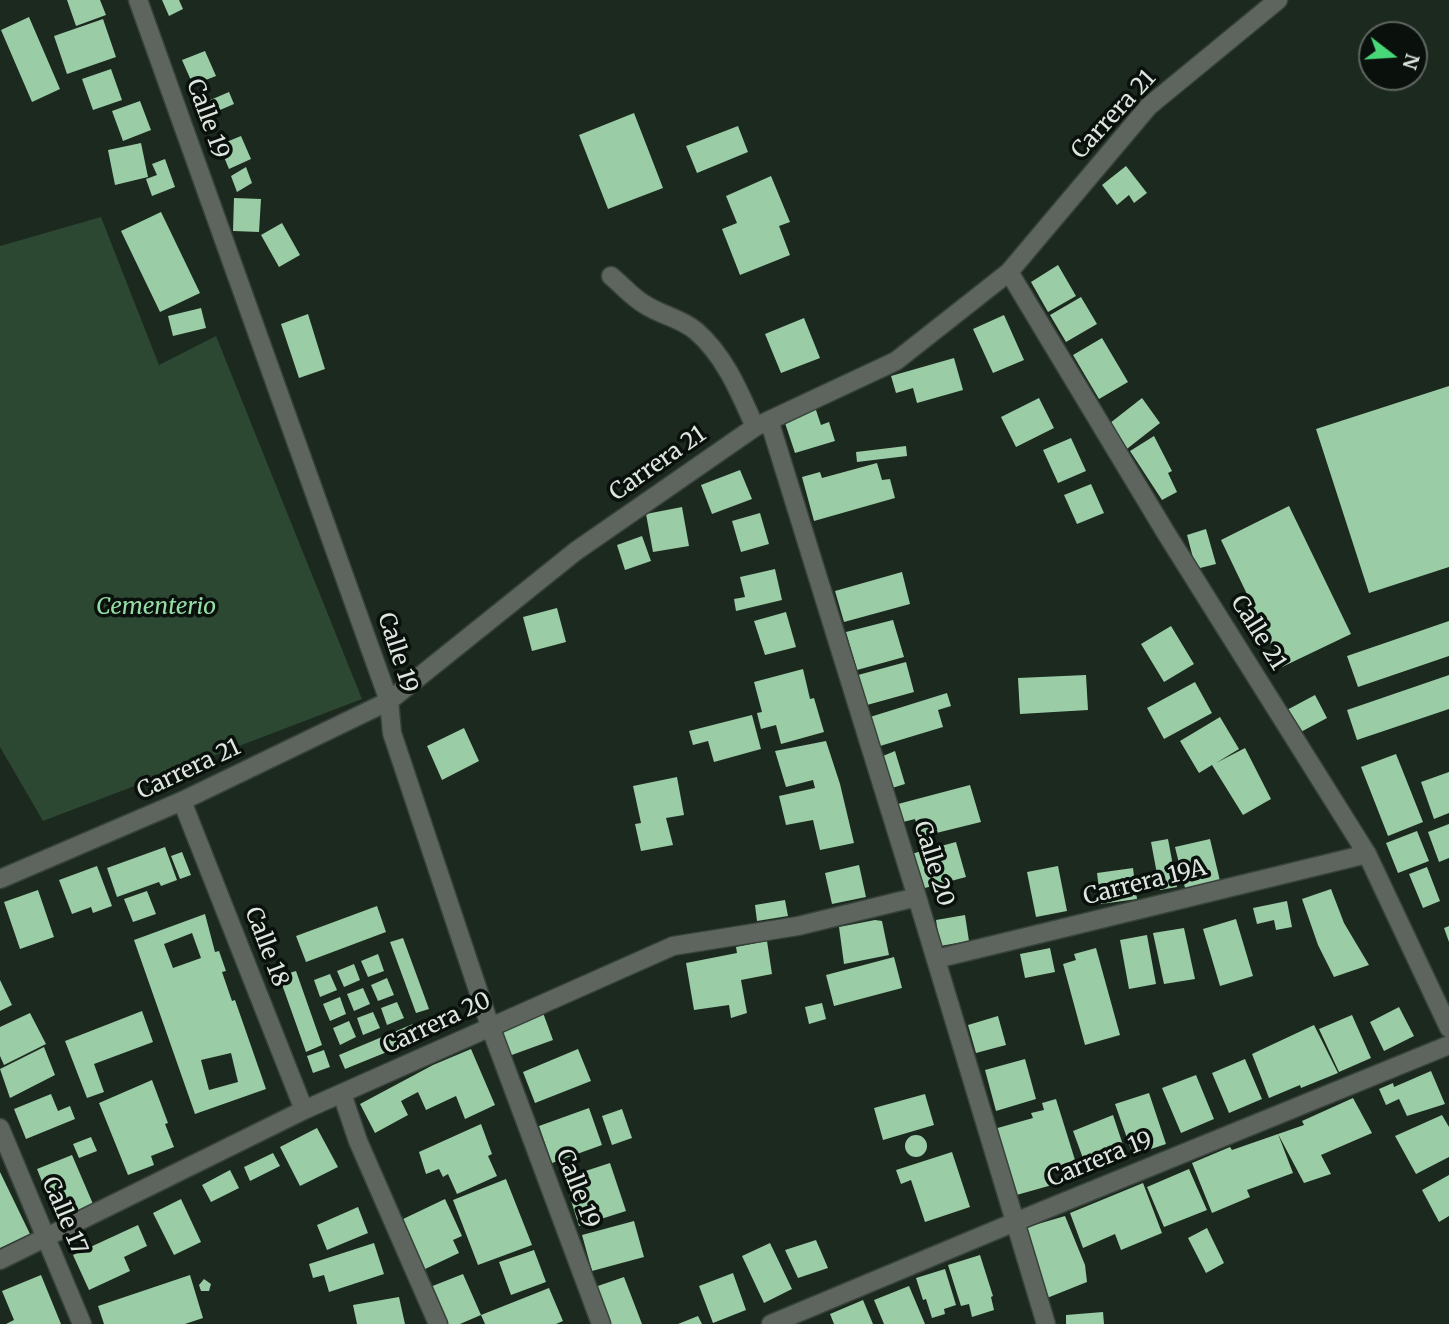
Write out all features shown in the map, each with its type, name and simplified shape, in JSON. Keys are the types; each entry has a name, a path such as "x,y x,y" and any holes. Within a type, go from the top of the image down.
{"street":[{"name":"Calle 19","path":"138,0 389,701 392,733 489,1026 601,1324"},
{"name":"Carrera 21","path":"0,879 183,801 389,701 576,551 762,423 896,361 1009,272 1149,106 1278,0"},
{"name":"Calle 21","path":"1009,272 1173,544 1367,854 1449,1028"},
{"name":"Calle 20","path":"611,275 644,305 674,317 694,329 711,345 762,423 917,897 1046,1324"},
{"name":"Calle 18","path":"183,801 304,1110"},
{"name":"Carrera 19A","path":"936,959 1367,854"},
{"name":"Carrera 20","path":"0,1261 304,1110 673,946 798,926 917,897"},
{"name":"Carrera 19","path":"771,1324 1449,1045"},
{"path":"342,1094 358,1141 438,1324"},
{"name":"Calle 17","path":"0,1128 82,1324"}],"green space":[{"name":"Cementerio","path":"101,217 159,365 216,336 362,699 43,821 0,747 0,246"}],"building":[{"path":"67,0 100,0 106,15 76,26"},
{"path":"162,0 179,0 183,9 169,16"},
{"path":"29,17 60,89 32,102 1,30"},
{"path":"103,19 116,57 67,74 54,36"},
{"path":"205,51 216,76 193,85 182,60"},
{"path":"111,69 122,100 93,110 82,79"},
{"path":"229,92 234,104 206,116 201,104"},
{"path":"140,101 151,130 123,141 112,111"},
{"path":"634,113 663,188 608,209 579,135"},
{"path":"738,126 748,152 697,173 686,146"},
{"path":"241,136 251,159 229,169 219,145"},
{"path":"141,143 148,177 115,185 108,150"},
{"path":"165,159 175,187 152,196 146,179 157,175 152,164"},
{"path":"1126,166 1147,193 1134,203 1129,195 1117,205 1102,185"},
{"path":"246,167 252,183 237,192 231,176"},
{"path":"771,176 790,222 779,226 790,255 740,275 722,229 737,223 726,196"},
{"path":"234,198 261,199 259,232 233,231"},
{"path":"161,212 200,293 160,312 121,231"},
{"path":"282,223 300,255 279,267 261,235"},
{"path":"1058,265 1076,296 1048,312 1031,282"},
{"path":"1081,297 1097,324 1066,342 1050,315"},
{"path":"201,308 206,328 173,336 168,316"},
{"path":"308,314 325,369 299,378 281,324"},
{"path":"1004,315 1024,360 993,373 973,329"},
{"path":"804,318 820,358 781,373 765,334"},
{"path":"1102,338 1128,382 1099,399 1073,355"},
{"path":"954,358 963,390 917,403 913,388 896,393 891,376"},
{"path":"1449,386 1449,567 1369,593 1316,429"},
{"path":"1039,398 1054,428 1016,447 1001,417"},
{"path":"1142,398 1160,423 1123,452 1105,427"},
{"path":"815,407 821,425 829,422 835,441 795,453 784,420"},
{"path":"1154,436 1172,471 1168,473 1177,492 1162,500 1130,451"},
{"path":"1071,438 1086,471 1058,483 1043,450"},
{"path":"906,446 907,456 857,462 856,452"},
{"path":"877,463 882,480 890,479 895,498 814,521 802,477 820,472 822,478"},
{"path":"740,470 752,499 712,514 701,485"},
{"path":"1091,484 1104,513 1077,524 1064,495"},
{"path":"1289,506 1351,634 1282,667 1221,540"},
{"path":"682,507 689,546 653,552 646,514"},
{"path":"760,513 769,544 741,552 732,521"},
{"path":"1206,529 1216,564 1196,569 1187,535"},
{"path":"642,536 651,561 625,570 617,545"},
{"path":"775,569 782,600 736,611 734,599 745,597 740,577"},
{"path":"902,572 910,604 844,622 835,591"},
{"path":"557,608 566,642 532,651 523,617"},
{"path":"786,612 796,647 765,655 754,621"},
{"path":"893,620 904,657 857,670 846,632"},
{"path":"1449,621 1449,656 1358,687 1347,656"},
{"path":"1171,626 1194,664 1164,682 1141,644"},
{"path":"906,662 914,692 867,705 858,675"},
{"path":"803,669 810,699 814,698 824,732 781,744 776,725 761,729 757,713 762,712 754,682"},
{"path":"1086,675 1088,710 1020,714 1018,678"},
{"path":"1449,675 1449,709 1357,740 1347,710"},
{"path":"1195,682 1212,713 1164,739 1147,708"},
{"path":"947,693 951,706 938,710 943,727 880,746 870,717"},
{"path":"1315,695 1327,718 1297,734 1285,711"},
{"path":"752,715 761,749 714,762 708,741 693,745 689,731"},
{"path":"1220,717 1239,749 1216,763 1245,748 1271,799 1243,815 1212,765 1199,773 1180,741"},
{"path":"464,728 479,761 442,780 427,746"},
{"path":"826,741 840,784 854,843 820,850 813,820 786,825 779,796 815,788 813,780 786,787 775,751"},
{"path":"895,751 905,784 892,788 883,756"},
{"path":"1396,754 1423,822 1388,836 1361,767"},
{"path":"1449,772 1449,813 1434,819 1421,782"},
{"path":"677,777 684,815 666,818 673,845 641,851 635,824 641,823 633,786"},
{"path":"970,785 981,822 920,837 915,819 903,822 898,804"},
{"path":"1449,824 1449,858 1439,862 1428,832"},
{"path":"1417,831 1429,861 1398,873 1386,843"},
{"path":"1168,839 1177,887 1160,890 1151,842"},
{"path":"1210,839 1221,885 1186,892 1175,847"},
{"path":"956,842 966,877 921,889 911,854"},
{"path":"165,847 177,880 161,886 159,882 117,897 107,868"},
{"path":"182,852 191,875 180,879 171,856"},
{"path":"859,865 866,897 832,904 825,873"},
{"path":"97,866 112,906 93,913 91,907 72,914 59,880"},
{"path":"1058,866 1067,911 1036,917 1027,872"},
{"path":"1427,867 1440,901 1423,908 1409,874"},
{"path":"1133,868 1137,899 1101,904 1097,873"},
{"path":"1331,889 1344,923 1369,965 1334,977 1318,945 1302,899"},
{"path":"38,890 54,937 20,949 4,902"},
{"path":"147,891 156,914 133,922 124,899"},
{"path":"785,900 788,916 757,921 755,905"},
{"path":"1287,901 1292,927 1276,930 1274,920 1257,924 1253,908"},
{"path":"377,906 386,932 306,962 296,936"},
{"path":"205,914 215,952 219,951 226,971 222,972 232,1001 235,1000 266,1089 195,1114 134,940","holes":["192,933 201,958 173,968 164,944","231,1053 238,1082 209,1090 201,1060"]},
{"path":"965,915 969,941 940,946 936,920"},
{"path":"1236,919 1253,976 1220,986 1203,929"},
{"path":"882,921 889,955 844,964 839,927"},
{"path":"1449,926 1449,942 1444,928"},
{"path":"1184,928 1195,979 1164,984 1153,933"},
{"path":"1147,935 1156,984 1129,989 1120,940"},
{"path":"403,938 429,1009 416,1013 390,942"},
{"path":"767,941 772,974 741,980 747,1013 731,1018 729,1005 694,1010 686,963 737,953 736,947"},
{"path":"1050,948 1055,972 1025,978 1020,954"},
{"path":"1096,948 1120,1035 1085,1045 1063,964 1076,960 1074,954"},
{"path":"378,954 384,971 368,977 361,961"},
{"path":"894,957 902,988 834,1006 826,975"},
{"path":"354,964 360,980 344,987 337,971"},
{"path":"296,971 322,1045 306,1052 279,976"},
{"path":"330,974 337,990 320,997 314,980"},
{"path":"387,978 394,995 378,1001 371,985"},
{"path":"0,980 12,1005 0,1011"},
{"path":"363,988 370,1004 354,1011 347,994"},
{"path":"340,997 346,1014 330,1021 323,1004"},
{"path":"397,1002 404,1018 387,1025 381,1008"},
{"path":"822,1003 826,1019 809,1024 805,1007"},
{"path":"1399,1007 1414,1036 1384,1051 1370,1022"},
{"path":"542,1010 553,1040 509,1056 498,1025"},
{"path":"142,1011 153,1042 94,1064 104,1092 87,1098 65,1041"},
{"path":"373,1012 380,1028 363,1035 357,1018"},
{"path":"30,1013 46,1044 4,1065 0,1056 0,1027"},
{"path":"1352,1015 1371,1058 1339,1072 1319,1029"},
{"path":"998,1016 1006,1045 976,1053 968,1025"},
{"path":"349,1021 356,1037 340,1045 333,1028"},
{"path":"413,1024 419,1039 345,1069 339,1055"},
{"path":"1314,1025 1338,1073 1269,1098 1252,1054"},
{"path":"44,1047 55,1075 10,1098 0,1069"},
{"path":"471,1049 495,1105 465,1119 456,1096 426,1110 418,1092 401,1101 408,1115 375,1133 360,1104 433,1065"},
{"path":"578,1049 591,1081 535,1103 523,1072"},
{"path":"324,1050 330,1067 313,1073 307,1056"},
{"path":"1025,1059 1036,1099 996,1111 985,1070"},
{"path":"1245,1059 1262,1099 1229,1113 1212,1073"},
{"path":"1431,1071 1445,1104 1407,1116 1399,1099 1386,1105 1379,1089 1393,1083 1394,1087"},
{"path":"1196,1075 1214,1119 1181,1133 1162,1088"},
{"path":"152,1080 174,1147 151,1156 154,1165 128,1175 99,1103"},
{"path":"1149,1093 1166,1144 1133,1155 1115,1104"},
{"path":"51,1094 58,1111 70,1106 75,1119 26,1139 14,1109"},
{"path":"925,1094 934,1125 883,1140 874,1108"},
{"path":"1353,1098 1372,1133 1321,1155 1331,1174 1304,1183 1278,1134 1304,1125 1302,1121"},
{"path":"1056,1099 1075,1160 1061,1165 1063,1169 1048,1174 1052,1185 1013,1196 994,1129 1033,1118 1031,1113 1044,1110 1042,1103"},
{"path":"589,1108 602,1145 552,1163 539,1126"},
{"path":"622,1109 632,1138 612,1145 602,1116"},
{"path":"1113,1115 1127,1157 1088,1172 1073,1131"},
{"path":"1442,1115 1449,1127 1449,1157 1416,1174 1395,1136"},
{"path":"481,1124 492,1154 488,1156 497,1176 457,1194 448,1174 443,1177 439,1169 426,1174 419,1152"},
{"path":"317,1128 338,1167 300,1186 280,1147"},
{"path":"1278,1134 1293,1173 1247,1190 1250,1197 1212,1213 1192,1163 1230,1147 1232,1150"},
{"path":"916,1135 924,1138 927,1146 924,1154 916,1157 908,1154 905,1146 908,1138"},
{"path":"91,1137 97,1151 79,1158 73,1144"},
{"path":"952,1152 970,1207 925,1222 911,1180 901,1184 896,1170"},
{"path":"273,1153 280,1166 250,1181 244,1167"},
{"path":"72,1155 93,1204 57,1219 37,1169"},
{"path":"610,1163 626,1211 579,1226 564,1178"},
{"path":"1189,1169 1207,1210 1164,1227 1147,1187"},
{"path":"230,1170 239,1188 211,1202 202,1185"},
{"path":"0,1172 30,1234 0,1248"},
{"path":"1449,1175 1449,1216 1439,1222 1422,1190"},
{"path":"506,1179 532,1245 478,1265 453,1200"},
{"path":"1143,1183 1162,1233 1121,1250 1115,1234 1083,1248 1070,1213"},
{"path":"181,1199 201,1242 174,1255 153,1213"},
{"path":"445,1199 462,1236 453,1240 459,1253 423,1270 401,1220"},
{"path":"358,1207 368,1233 327,1250 317,1225"},
{"path":"1065,1216 1085,1265 1087,1282 1042,1300 1021,1229"},
{"path":"634,1221 644,1257 592,1271 582,1235"},
{"path":"138,1225 147,1246 124,1257 130,1271 89,1290 73,1255"},
{"path":"1207,1228 1224,1263 1206,1273 1188,1238"},
{"path":"816,1240 828,1268 798,1278 785,1250"},
{"path":"374,1243 384,1274 329,1292 324,1275 313,1278 309,1264"},
{"path":"770,1243 792,1289 764,1303 742,1256"},
{"path":"534,1250 546,1282 511,1295 499,1262"},
{"path":"980,1255 993,1296 994,1310 972,1317 969,1304 961,1306 948,1265"},
{"path":"945,1269 956,1305 944,1309 945,1314 932,1318 916,1278"},
{"path":"733,1273 746,1310 713,1323 699,1286"},
{"path":"463,1274 481,1315 460,1324 445,1324 430,1287"},
{"path":"41,1275 61,1324 6,1324 14,1320 2,1291"},
{"path":"190,1275 203,1318 185,1324 104,1324 98,1306"},
{"path":"624,1277 642,1324 606,1324 592,1288"},
{"path":"204,1279 211,1284 209,1291 201,1291 199,1285"},
{"path":"909,1286 925,1324 884,1324 874,1300"},
{"path":"549,1288 563,1321 556,1324 485,1324 481,1315"},
{"path":"399,1297 405,1324 357,1324 353,1305"},
{"path":"863,1300 873,1324 834,1324 830,1314"},
{"path":"1103,1312 1104,1324 1066,1324 1066,1315"},
{"path":"698,1316 702,1324 678,1324"}]}
